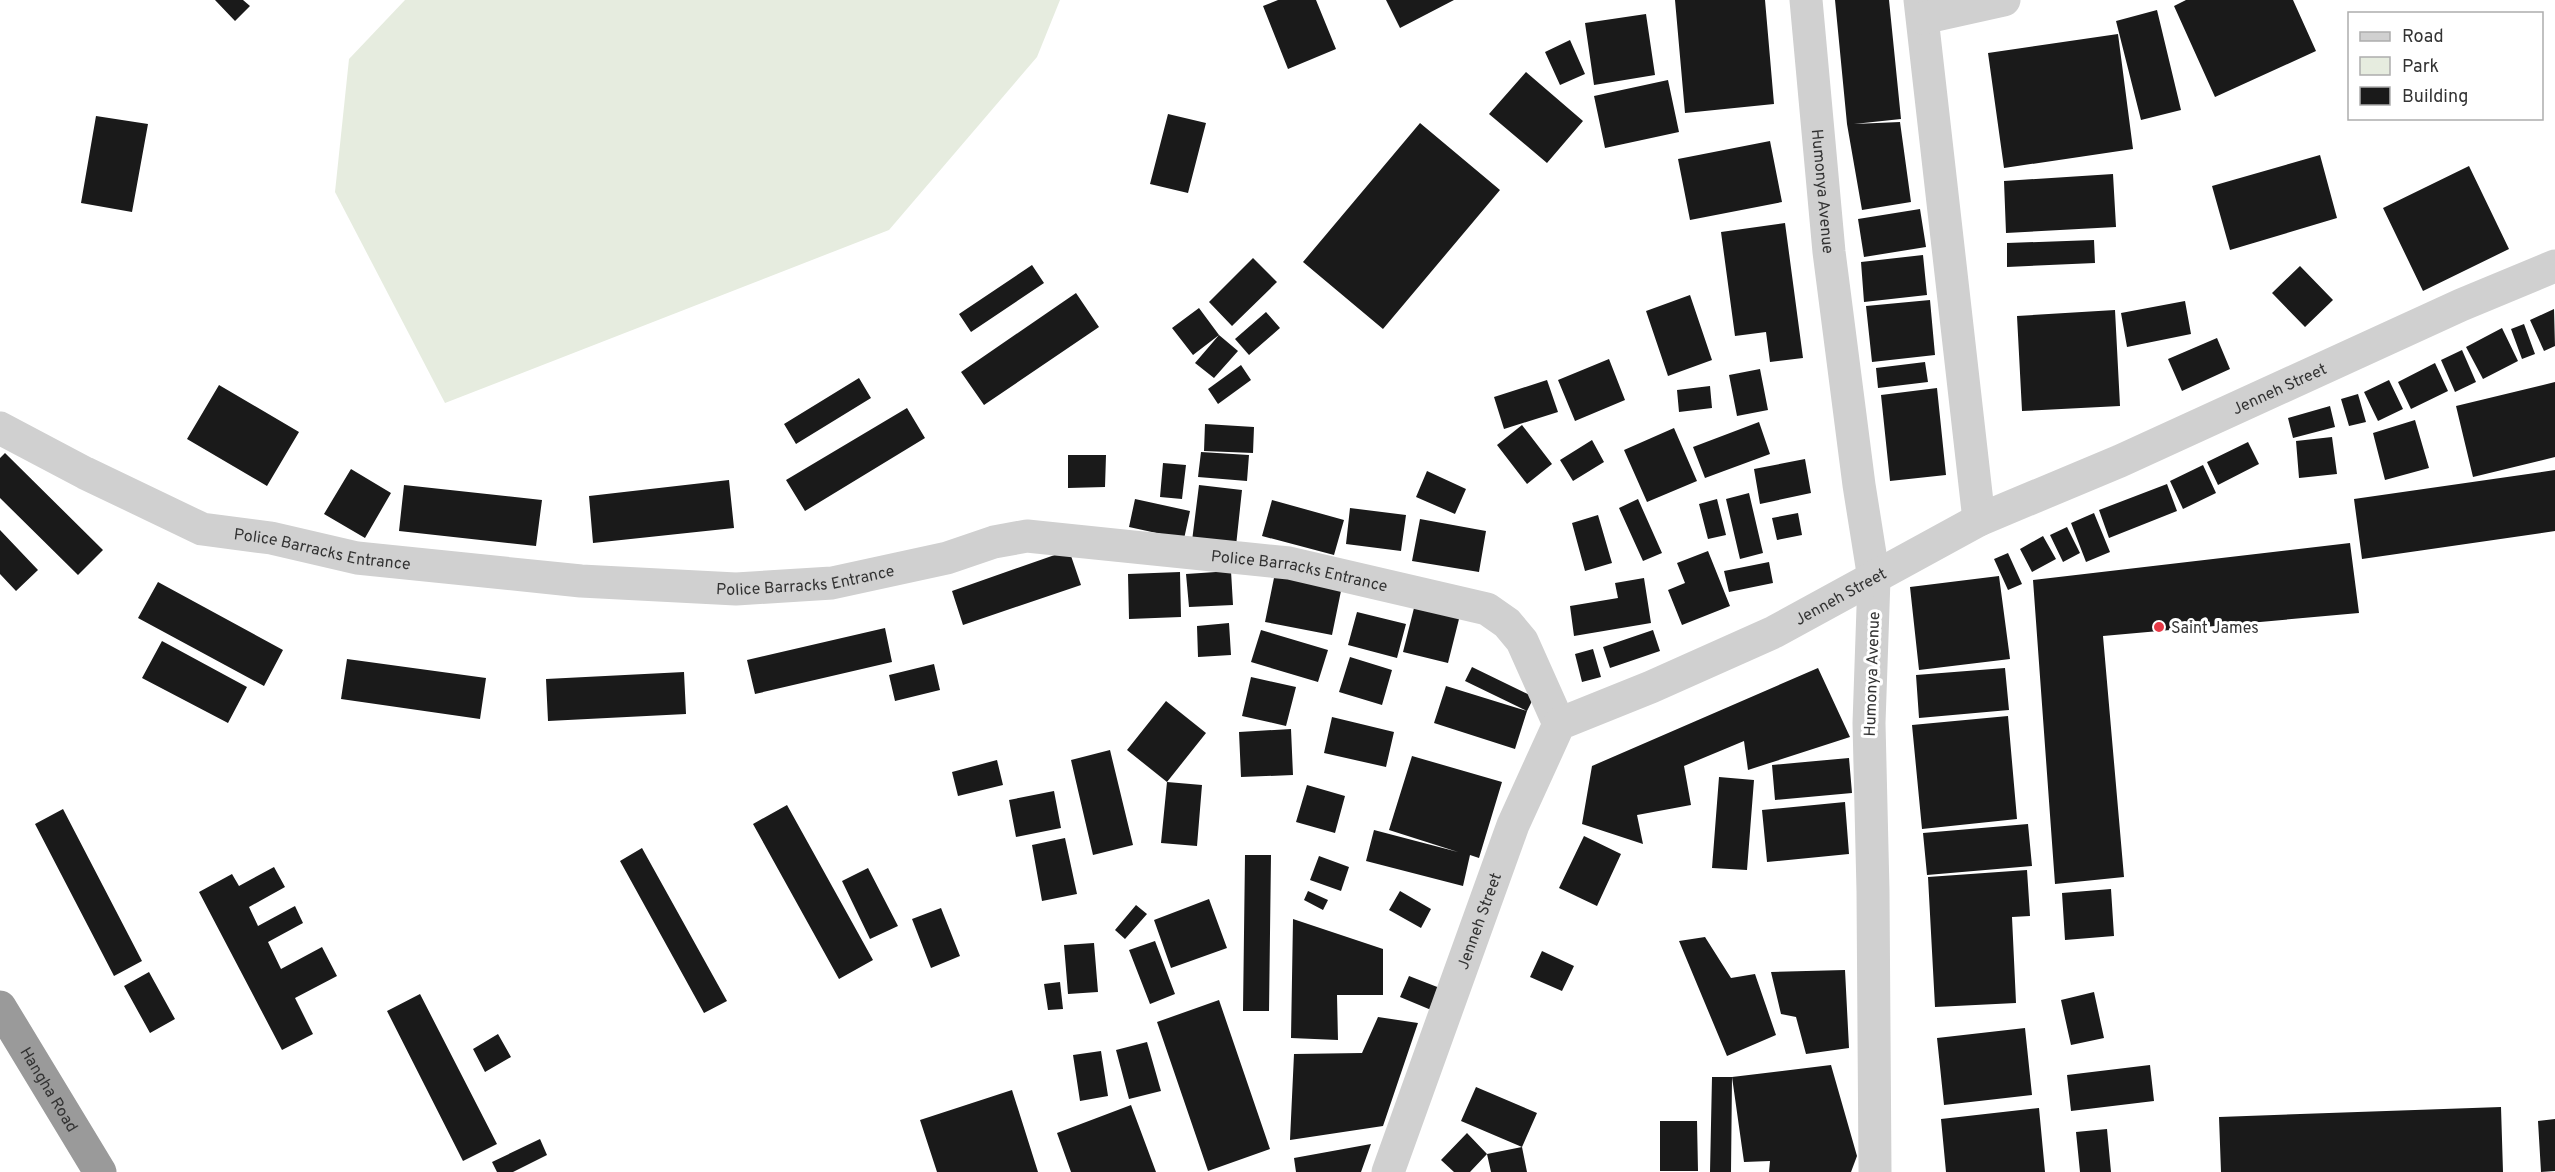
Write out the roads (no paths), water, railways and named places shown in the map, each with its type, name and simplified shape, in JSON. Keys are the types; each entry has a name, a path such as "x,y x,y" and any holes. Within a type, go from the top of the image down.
{"highway":[{"name":"Hangha Road","path":"0,1007 100,1172"}],"street":[{"name":"Humonya Avenue","path":"1806,0 1829,252 1859,485 1874,579 1869,723 1874,891 1875,1172"},
{"path":"1979,520 1922,9 2004,0"},
{"name":"Jenneh Street","path":"1388,1172 1513,825 1559,724 1651,687 1774,632 1979,520 2120,461 2440,315 2555,266"},
{"name":"Police Barracks Entrance","path":"0,428 85,473 202,529 271,538 357,558 581,581 736,590 832,583 947,558 994,542 1027,536 1289,563 1487,609 1507,623 1522,641 1559,724"}],"place":[{"name":"Saint James","path":"2159,627"}]}
